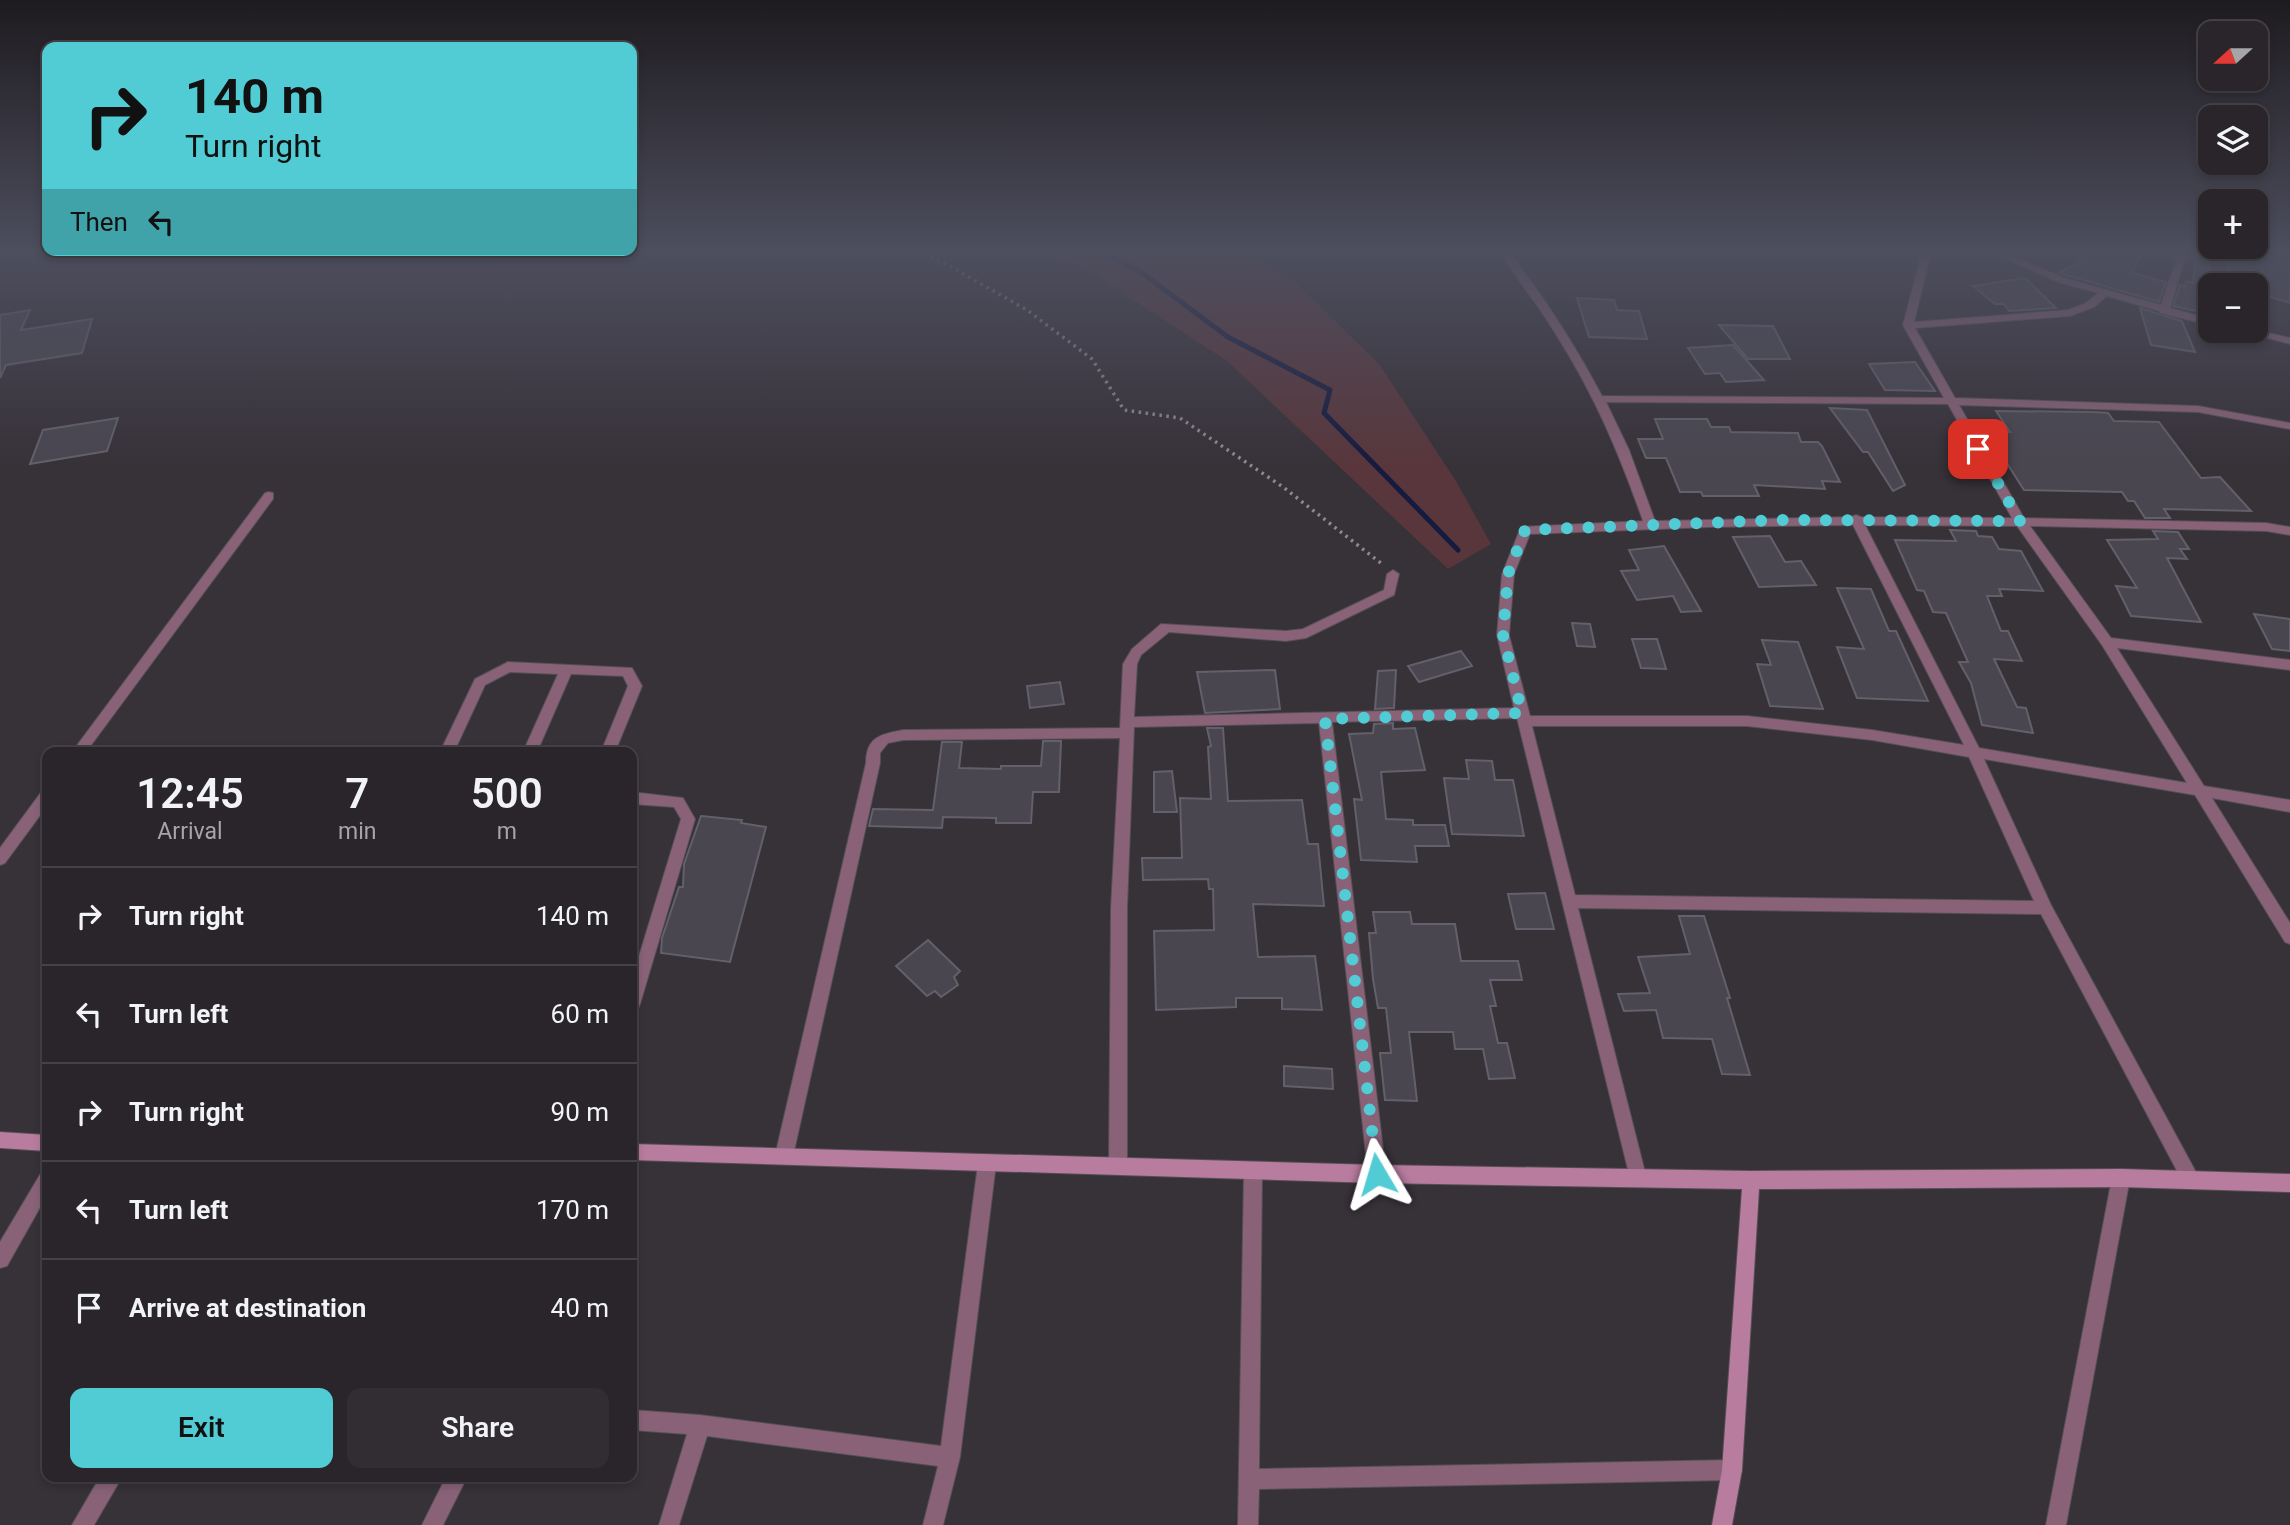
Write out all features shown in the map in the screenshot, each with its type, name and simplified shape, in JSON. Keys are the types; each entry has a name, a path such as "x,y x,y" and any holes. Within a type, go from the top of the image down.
{"street":[{"path":"1553,323 1613,428 1650,523"},
{"path":"1933,323 1908,325 2020,521 2107,642 2290,937"},
{"path":"2268,336 2290,341"},
{"path":"1598,399 1950,401 2198,409 2290,426"},
{"path":"83,747 269,496"},
{"path":"1856,519 1975,754 2045,908 2191,1180"},
{"path":"1637,1176 1503,635 1508,574 1525,530 1650,523 1856,519 2020,521 2290,531"},
{"path":"1118,1164 1119,908 1130,664 1134,654 1140,645 1160,636 1166,626 1286,636 1306,633 1390,592 1393,574"},
{"path":"2107,642 2290,665"},
{"path":"449,747 480,682 508,667 627,671 635,686 610,747"},
{"path":"532,747 567,669"},
{"path":"784,1156 873,763 873,751 884,739 903,735 1325,719 1523,717 1747,721 1872,735 2290,806"},
{"path":"1325,719 1377,1174"},
{"path":"637,798 678,802 688,819 637,987"},
{"path":"0,859 42,802"},
{"path":"1570,901 2045,908"},
{"path":"0,1140 42,1143"},
{"path":"637,1152 987,1164 1118,1164 1253,1172 1637,1176 1751,1180 2121,1178 2290,1183"},
{"path":"933,1525 950,1457 987,1164"},
{"path":"1248,1525 1251,1479 1253,1172"},
{"path":"2056,1525 2121,1178"},
{"path":"1722,1525 1732,1470 1751,1180"},
{"path":"0,1259 42,1188"},
{"path":"637,1420 700,1425 950,1457"},
{"path":"669,1525 700,1425"},
{"path":"1251,1479 1732,1470"},
{"path":"82,1525 109,1482"},
{"path":"432,1525 454,1482"}],"path":[{"path":"1044,323 1092,359 1124,410 1180,418 1283,487 1393,574"}],"shaded area":[{"path":"1169,323 1337,323 1379,364 1456,481 1491,544 1448,569 1227,361"}],"building":[{"path":"0,323 24,323 21,330 65,323 91,323 82,353 6,365 0,378"},
{"path":"1585,323 1642,323 1647,339 1589,337"},
{"path":"2145,323 2183,323 2195,352 2151,345"},
{"path":"1719,325 1773,326 1790,359 1748,359"},
{"path":"1733,345 1764,380 1726,382 1720,373 1705,374 1688,348"},
{"path":"1915,362 1935,391 1885,390 1869,364"},
{"path":"1830,408 1867,410 1905,485 1893,491 1868,452 1863,452"},
{"path":"1996,411 2094,412 2108,413 2114,421 2159,422 2201,478 2220,477 2251,511 2164,509 2170,518 2145,518 2134,501 2128,501 2122,492 2024,490 1987,432 2010,432"},
{"path":"118,418 107,451 30,464 43,430"},
{"path":"1655,419 1707,419 1711,427 1729,427 1731,432 1798,433 1801,442 1818,442 1822,446 1840,482 1822,481 1825,489 1754,485 1759,496 1703,496 1701,492 1680,492 1666,458 1646,458 1638,439 1663,439"},
{"path":"1950,530 1976,531 1978,536 1992,537 1999,549 2021,551 2043,591 1999,589 2002,596 1987,596 2001,631 2008,631 2022,661 1994,659 2017,707 2026,708 2033,733 1982,725 1971,683 1959,662 1968,662 1946,613 1933,612 1924,591 1917,590 1895,540 1956,541"},
{"path":"2153,531 2178,532 2189,549 2180,549 2187,559 2167,558 2201,622 2131,616 2116,586 2137,588 2107,540 2158,539"},
{"path":"1770,536 1785,562 1801,561 1816,585 1759,587 1733,537"},
{"path":"1664,546 1701,611 1681,612 1673,596 1637,600 1621,571 1639,570 1629,550"},
{"path":"1837,588 1871,589 1889,631 1896,631 1928,701 1857,698 1837,647 1864,649"},
{"path":"2254,614 2290,619 2290,651 2272,649"},
{"path":"1572,623 1590,624 1595,647 1577,646"},
{"path":"1632,639 1657,639 1666,669 1641,668"},
{"path":"1762,640 1798,642 1823,709 1770,706 1757,664 1771,665"},
{"path":"1461,651 1472,666 1419,682 1408,666"},
{"path":"1275,670 1280,709 1205,713 1197,672"},
{"path":"1396,670 1394,708 1375,709 1378,671"},
{"path":"1060,682 1064,704 1030,708 1027,686"},
{"path":"1393,723 1393,729 1415,728 1425,770 1381,772 1386,819 1413,820 1413,825 1445,825 1449,846 1415,846 1417,862 1361,860 1354,799 1362,800 1349,734 1373,733 1374,724"},
{"path":"1207,728 1223,728 1228,801 1302,800 1308,844 1318,844 1324,906 1253,904 1258,957 1315,956 1322,1010 1282,1009 1282,998 1236,998 1236,1007 1156,1010 1154,931 1214,930 1213,889 1209,889 1208,879 1143,880 1142,858 1182,858 1180,798 1211,799 1208,747 1211,746"},
{"path":"1043,741 1061,741 1059,792 1033,792 1031,823 996,823 996,818 943,817 942,828 869,826 873,809 933,810 942,742 962,742 959,768 1001,769 1001,766 1041,766"},
{"path":"1466,760 1492,761 1495,780 1513,780 1524,836 1452,834 1444,778 1469,779"},
{"path":"1172,771 1177,812 1154,812 1154,772"},
{"path":"701,816 742,820 741,823 766,827 730,962 661,953 662,938 679,887 683,887 684,864"},
{"path":"1545,893 1554,929 1516,929 1508,894"},
{"path":"1373,912 1410,912 1412,924 1455,924 1461,961 1518,961 1522,980 1490,980 1496,1006 1490,1006 1498,1043 1507,1043 1515,1078 1489,1079 1483,1049 1455,1049 1453,1032 1409,1032 1417,1101 1385,1100 1380,1053 1391,1053 1386,1008 1378,1008 1373,979 1369,933 1376,933"},
{"path":"1679,916 1704,916 1730,998 1727,998 1750,1075 1722,1074 1712,1039 1663,1038 1656,1010 1624,1011 1618,994 1650,993 1638,957 1690,954"},
{"path":"928,940 960,971 954,977 958,985 941,997 935,991 927,996 896,966"},
{"path":"1284,1066 1332,1069 1333,1089 1284,1086"}],"waterway":[{"path":"1209,323 1228,337 1330,390 1324,413 1458,550"}],"route":[{"path":"1377,1174 1325,719 1522,713 1503,635 1508,574 1525,530 1779,520 2020,521 1978,449"}]}
